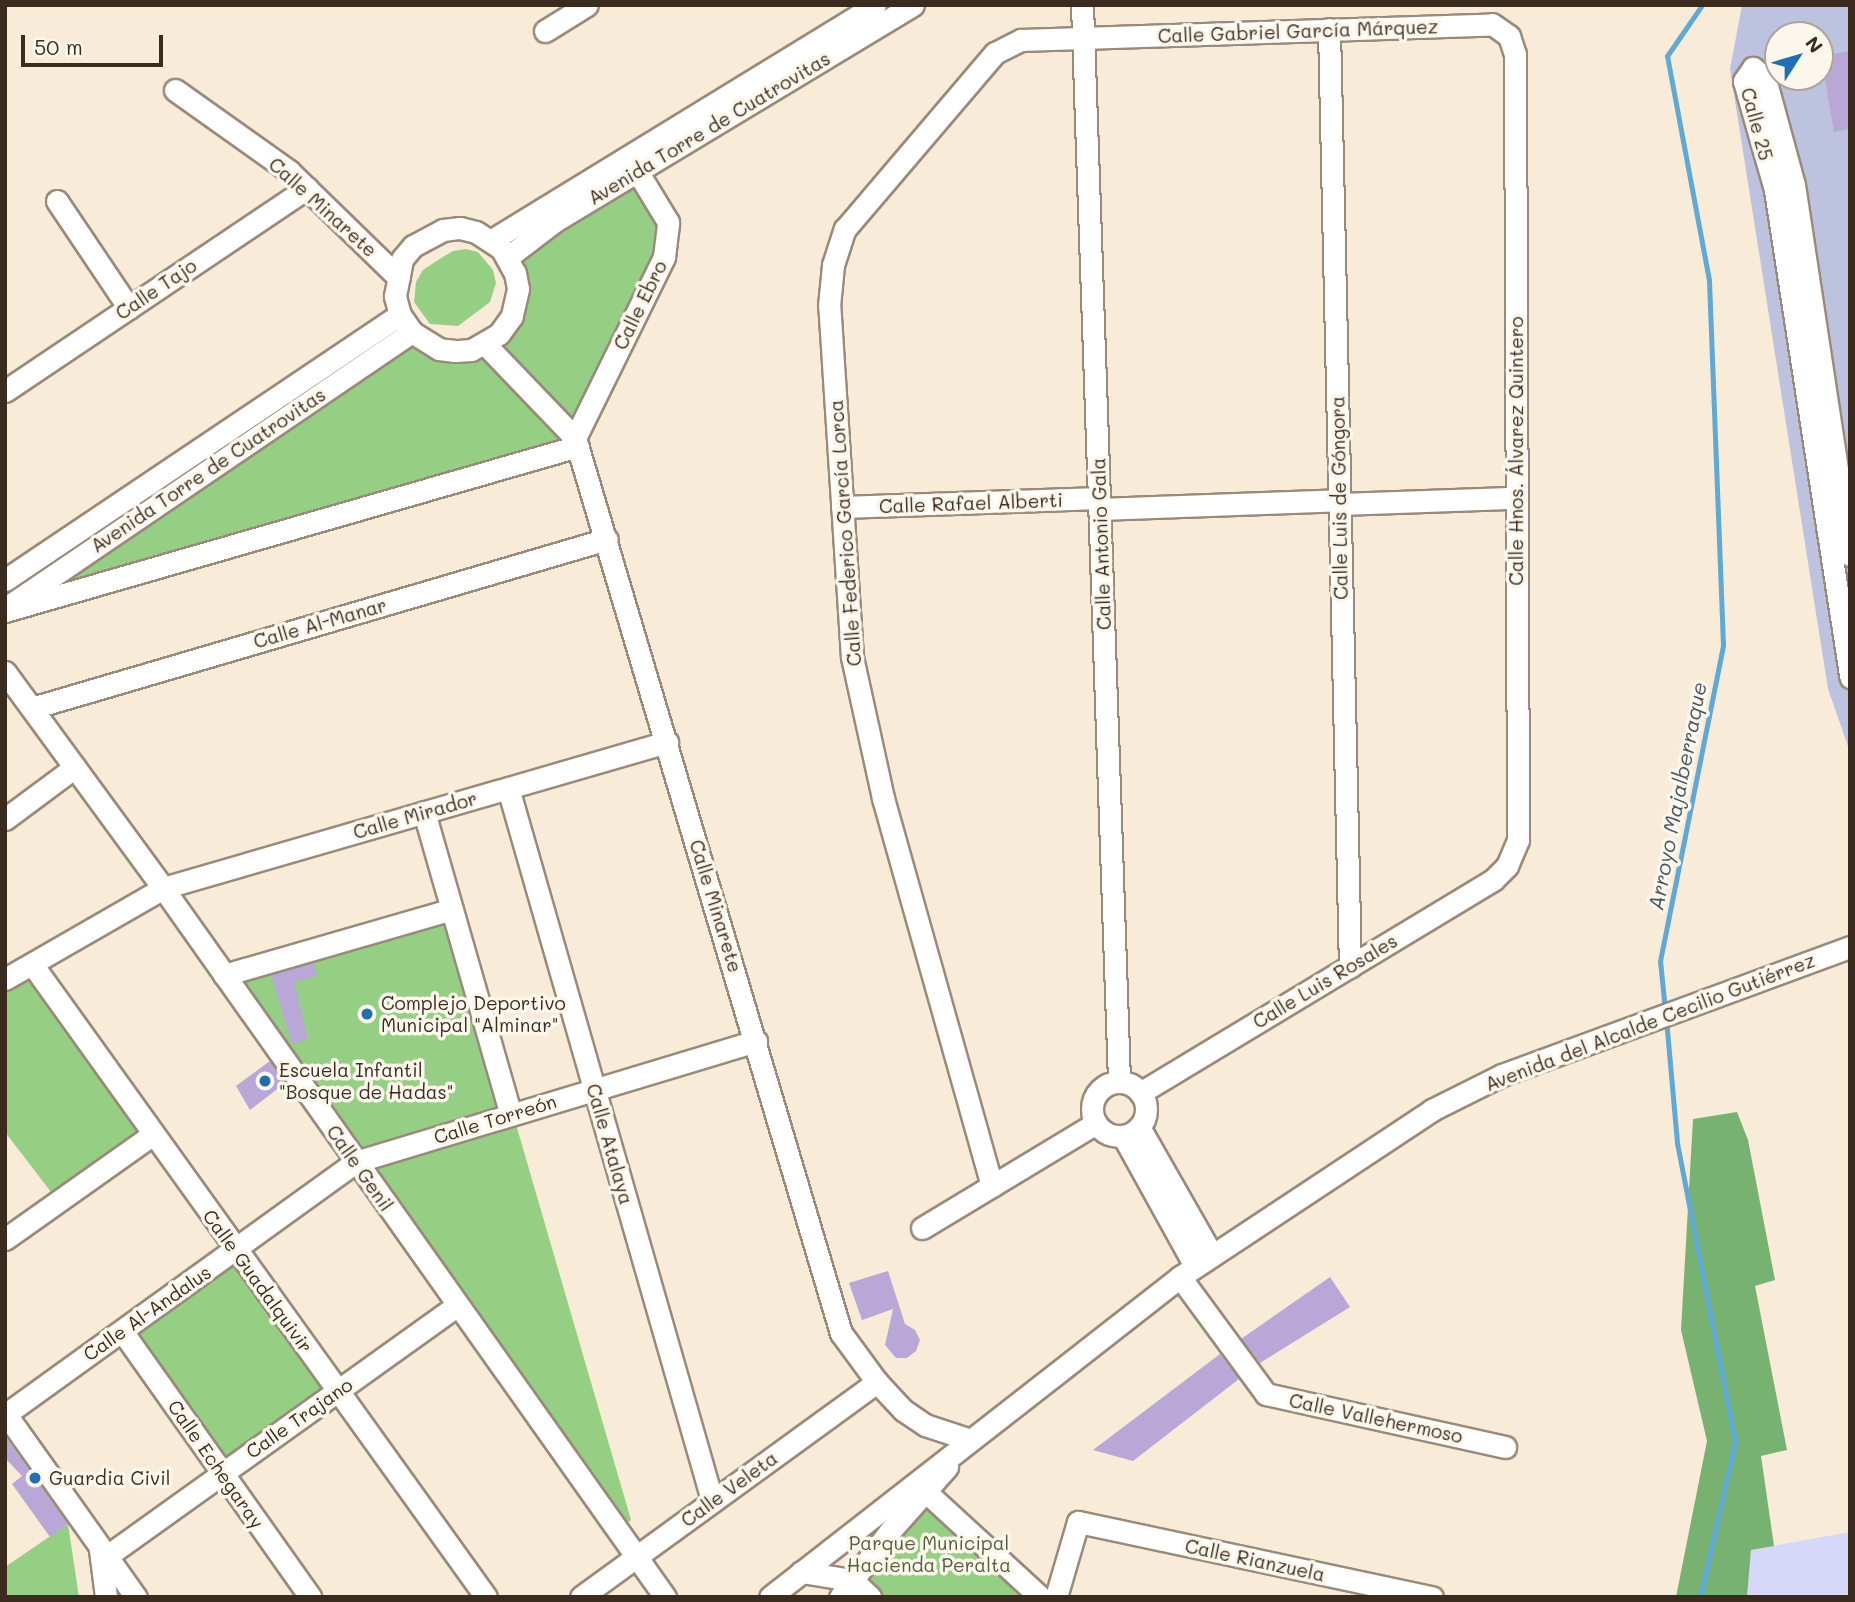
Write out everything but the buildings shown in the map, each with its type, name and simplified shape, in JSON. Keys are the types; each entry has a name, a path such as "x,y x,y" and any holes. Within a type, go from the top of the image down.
{"street":[{"path":"545,31 587,5"},
{"name":"Avenida Torre de Cuatrovitas","path":"492,240 875,5"},
{"name":"Avenida Torre de Cuatrovitas","path":"508,257 555,221 913,5"},
{"name":"Calle Antonio Gala","path":"1082,5 1119,1082"},
{"name":"Calle Gabriel García Márquez","path":"1084,38 1492,24 1509,36"},
{"name":"Calle Luis de Góngora","path":"1329,29 1350,967"},
{"name":"Calle Hnos. Álvarez Quintero","path":"1507,866 1518,840 1515,54 1509,36"},
{"name":"Calle Federico García Lorca","path":"992,1186 883,799 852,657 829,306 833,265 845,229 995,53 1021,40 1084,38"},
{"name":"Calle 25","path":"1850,555 1794,184 1765,78 1753,68 1744,81 1774,190 1850,677"},
{"name":"Calle Minarete","path":"175,90 289,171 400,278"},
{"name":"Calle Ebro","path":"576,442 664,257 668,222 637,171"},
{"name":"Calle Tajo","path":"5,391 307,188"},
{"path":"57,201 129,308"},
{"path":"460,228 492,240 508,257 515,273 516,306 508,324 485,344 455,351 439,349 406,324 395,296 402,260 413,246 427,236 460,228"},
{"name":"Avenida Torre de Cuatrovitas","path":"5,580 406,324"},
{"name":"Avenida Torre de Cuatrovitas","path":"5,609 406,324"},
{"name":"Calle Minarete","path":"485,344 576,442 841,1333 877,1382 904,1410 925,1425 971,1440"},
{"path":"5,609 576,442"},
{"name":"Calle Rafael Alberti","path":"842,507 1099,504 1194,507 1516,498"},
{"name":"Calle Al-Manar","path":"32,708 607,539"},
{"name":"Calle Genil","path":"5,673 163,888 665,1597"},
{"name":"Calle Mirador","path":"5,979 163,888 667,742"},
{"path":"5,819 75,767"},
{"name":"Calle Atalaya","path":"508,788 712,1500"},
{"path":"424,812 511,1115"},
{"name":"Calle Luis Rosales","path":"1140,1093 1493,880 1507,866"},
{"path":"224,975 452,909"},
{"name":"Avenida del Alcalde Cecilio Gutiérrez","path":"971,1440 1196,1266 1432,1110 1502,1075 1850,947"},
{"name":"Calle Guadalquivir","path":"32,964 152,1135 486,1597"},
{"name":"Calle Torreón","path":"355,1162 756,1041"},
{"path":"1119,1082 1127,1083 1140,1093 1146,1110 1131,1131 1107,1133 1096,1123 1092,1107 1098,1092 1119,1082"},
{"path":"922,1228 1096,1123"},
{"path":"1131,1131 1196,1266"},
{"path":"5,1239 152,1135"},
{"name":"Calle Al-Andalus","path":"6,1413 236,1251 355,1162"},
{"name":"Calle Vallehermoso","path":"1196,1266 1266,1394 1505,1447"},
{"name":"Calle Trajano","path":"103,1551 221,1472 457,1305"},
{"name":"Calle Echegaray","path":"122,1331 310,1597"},
{"name":"Calle Veleta","path":"581,1597 877,1382"},
{"path":"6,1413 136,1597"},
{"path":"846,1588 971,1440"},
{"path":"770,1597 971,1440"},
{"path":"926,1492 1040,1597"},
{"name":"Calle Rianzuela","path":"1056,1597 1078,1522 1432,1597"},
{"path":"103,1551 106,1597"},
{"path":"801,1572 870,1597"}],"shaded area":[{"path":"1742,5 1850,5 1850,752 1828,689 1730,69"},
{"path":"1850,1532 1850,1597 1747,1597 1751,1550"}],"green space":[{"path":"637,171 668,222 575,438 5,608 412,332 455,351 508,324 508,257"},
{"path":"466,249 478,252 493,270 496,283 490,302 458,326 430,324 414,302 416,282 423,270 438,260 453,251"},
{"name":"Complejo Deportivo Municipal \"Alminar\"","path":"452,909 511,1115 355,1162 224,975"},
{"path":"32,964 147,1133 51,1192 5,1132 5,979"},
{"path":"1737,1112 1748,1140 1775,1280 1755,1286 1787,1450 1761,1456 1774,1546 1751,1550 1747,1597 1676,1597 1707,1441 1681,1330 1693,1119"},
{"path":"515,1121 631,1520 627,1523 375,1166"},
{"path":"236,1251 337,1391 221,1472 122,1331"},
{"name":"Parque Municipal Hacienda Peralta","path":"926,1492 1040,1597 870,1597 852,1580"},
{"path":"68,1524 79,1597 5,1597 5,1567"}],"waterway":[{"name":"Arroyo Majalberraque","path":"1665,1010 1660,961 1723,645 1709,280 1667,56 1702,5"},
{"name":"Arroyo Majalberraque","path":"1666,1019 1677,1143 1735,1442 1700,1597"}],"place":[{"name":"Complejo Deportivo Municipal \"Alminar\"","path":"367,1014"},
{"name":"Escuela Infantil \"Bosque de Hadas\"","path":"265,1081"},
{"name":"Guardia Civil","path":"35,1478"}]}
